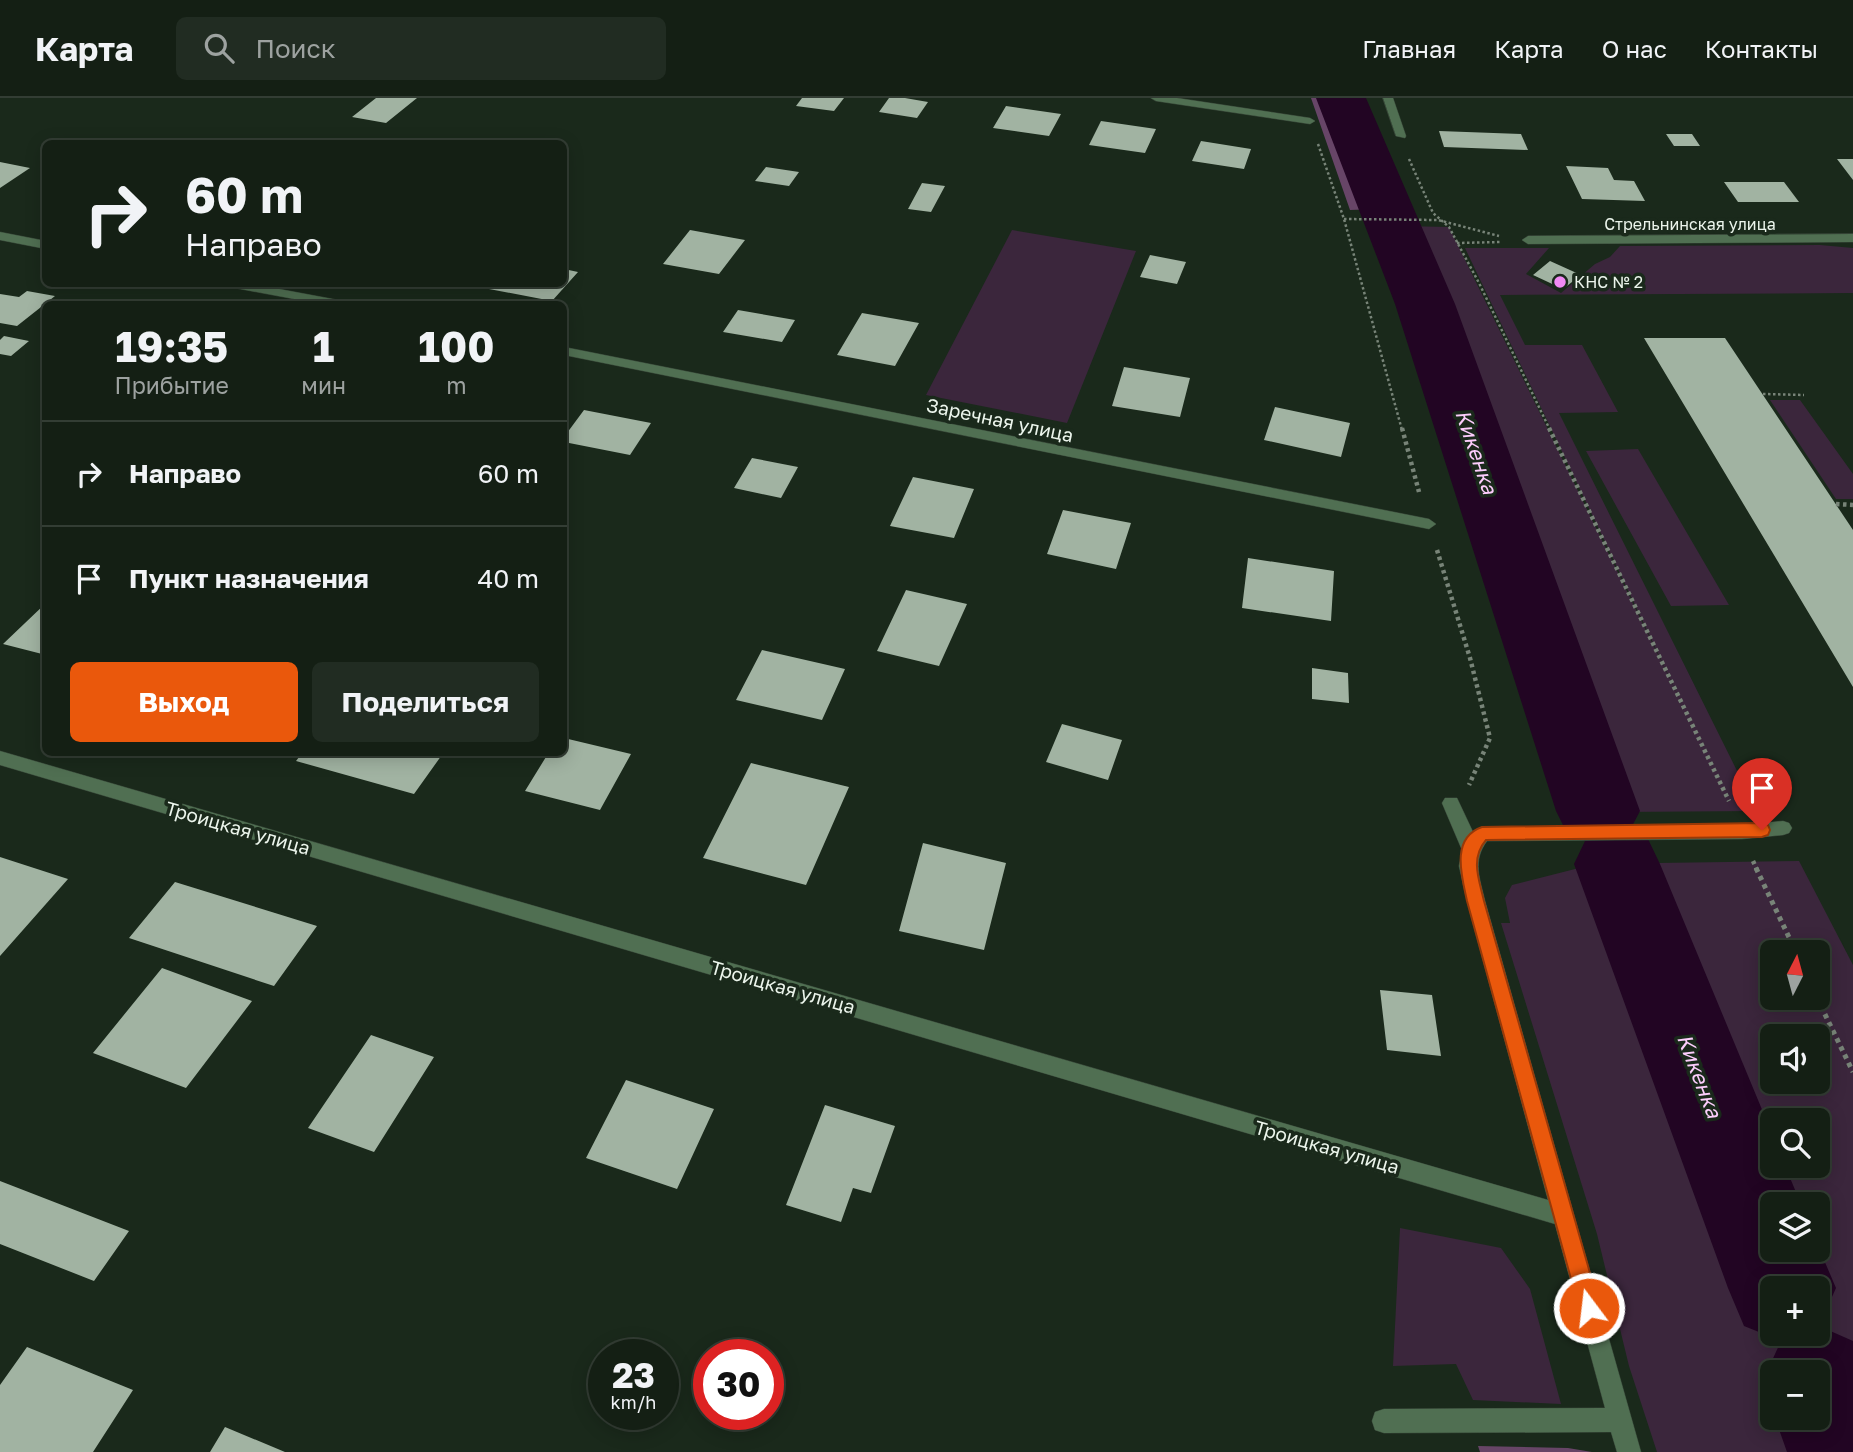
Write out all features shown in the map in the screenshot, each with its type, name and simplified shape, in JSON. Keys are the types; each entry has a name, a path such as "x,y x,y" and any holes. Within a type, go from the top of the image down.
{"street":[{"path":"1156,98 1310,121"},
{"path":"1388,98 1401,135"},
{"path":"0,236 42,244"},
{"name":"Стрельнинская улица","path":"1522,241 1853,238"},
{"path":"250,287 323,301"},
{"name":"Заречная улица","path":"567,352 1429,524"},
{"name":"Троицкая улица","path":"0,758 1565,1216"},
{"path":"1451,803 1476,840"},
{"path":"1476,840 1523,833 1742,832 1783,828"},
{"path":"1476,840 1467,865 1512,1037 1565,1216 1629,1452"},
{"path":"1384,1421 1620,1420"}],"path":[{"path":"1310,121 1344,219 1429,524 1470,658 1490,738 1480,765"},
{"path":"1401,135 1422,191 1438,220 1449,227 1479,283 1735,813"},
{"path":"1344,219 1438,220 1522,241"},
{"path":"1456,243 1522,241"},
{"path":"1763,394 1804,395"},
{"path":"1836,504 1853,505"},
{"path":"1751,858 1790,940"},
{"path":"1824,1010 1853,1072"}],"shaded area":[{"path":"1311,98 1333,98 1377,209 1350,210"},
{"path":"1332,98 1345,98 1393,216 1387,218 1381,226 1377,209"},
{"path":"1400,226 1449,227 1686,712 1465,248 1549,248 1526,274 1561,293 1595,264 1610,257 1620,246 1820,245 1853,248 1853,293 1500,295 1525,345 1582,345 1618,412 1559,413 1757,811 1618,812"},
{"path":"1012,230 1136,251 1067,423 926,395"},
{"path":"1770,400 1800,400 1853,474 1853,499 1836,499"},
{"path":"1638,449 1729,605 1671,606 1586,451"},
{"path":"1799,861 1853,965 1853,1434 1830,1376 1830,1360 1823,1360 1818,1346 1830,1346 1830,1276 1789,1276 1784,1262 1830,1262 1830,1192 1760,1192 1760,1201 1660,946 1643,916 1652,907 1671,909 1664,878 1657,863"},
{"path":"1579,868 1599,903 1614,904 1631,913 1765,1276 1760,1276 1760,1346 1790,1346 1796,1360 1760,1360 1760,1430 1822,1430 1830,1452 1657,1452 1629,1366 1597,1234 1501,923 1510,923 1505,898 1512,885"},
{"path":"1400,1228 1501,1248 1530,1289 1561,1404 1473,1400 1456,1364 1393,1366"},
{"path":"1478,1446 1568,1448 1592,1452 1480,1452"}],"building":[{"path":"376,98 417,98 386,123 352,117"},
{"path":"802,98 844,98 834,111 796,106"},
{"path":"889,98 928,102 917,118 879,112"},
{"path":"1006,106 1061,114 1049,136 993,128"},
{"path":"1101,121 1156,129 1145,153 1089,145"},
{"path":"1439,131 1521,134 1528,150 1444,147"},
{"path":"1666,134 1692,134 1700,146 1674,146"},
{"path":"1201,141 1251,149 1244,169 1192,161"},
{"path":"1837,159 1853,159 1853,180"},
{"path":"0,162 30,168 0,188"},
{"path":"1566,166 1608,168 1614,180 1634,181 1645,201 1582,199"},
{"path":"766,167 799,172 789,186 755,181"},
{"path":"1724,182 1784,182 1799,202 1738,202"},
{"path":"922,183 945,186 931,212 908,209"},
{"path":"690,230 745,240 719,274 663,264"},
{"path":"1150,255 1186,262 1177,284 1140,277"},
{"name":"КНС № 2","path":"1550,261 1581,275 1563,289 1533,275"},
{"path":"567,270 578,272 567,284"},
{"path":"491,287 565,287 552,301 489,289"},
{"path":"27,291 55,296 49,301 42,301 42,306 17,326 0,323 0,294 19,297"},
{"path":"738,310 795,320 782,342 723,332"},
{"path":"862,313 919,323 895,366 837,355"},
{"path":"4,336 29,341 11,356 0,354 0,340"},
{"path":"1644,338 1725,338 1853,530 1853,687"},
{"path":"1124,367 1190,378 1180,417 1112,406"},
{"path":"1275,407 1350,423 1341,457 1264,440"},
{"path":"584,410 651,423 630,455 567,443 567,433"},
{"path":"752,458 798,467 781,498 734,488"},
{"path":"913,477 974,489 954,538 890,526"},
{"path":"1063,510 1131,523 1116,569 1047,554"},
{"path":"1248,558 1334,571 1331,621 1242,608"},
{"path":"906,590 967,604 939,666 877,651"},
{"path":"42,607 42,654 3,644"},
{"path":"762,650 845,669 822,720 736,700"},
{"path":"1312,668 1348,673 1349,703 1312,699"},
{"path":"1062,724 1122,740 1108,780 1046,762"},
{"path":"567,739 631,754 600,810 525,791 547,756 567,756"},
{"path":"300,756 441,756 414,794 296,761"},
{"path":"751,763 849,787 806,885 703,858"},
{"path":"923,843 1006,863 984,950 899,931"},
{"path":"0,857 68,879 0,956"},
{"path":"175,882 317,926 274,986 129,938"},
{"path":"162,968 252,1001 186,1088 93,1053"},
{"path":"1380,990 1432,995 1441,1056 1387,1050"},
{"path":"371,1035 434,1057 374,1152 308,1128"},
{"path":"626,1080 714,1109 677,1189 586,1158"},
{"path":"825,1105 895,1126 871,1193 853,1188 841,1222 786,1205"},
{"path":"0,1181 129,1231 94,1281 0,1244"},
{"path":"27,1347 133,1390 93,1452 0,1452 0,1385"},
{"path":"225,1427 285,1452 210,1452"}],"waterway":[{"name":"Кикенка","path":"1341,98 1425,304 1598,811"},
{"name":"Кикенка","path":"1617,864 1777,1276"},
{"name":"Кикенка","path":"1830,1413 1845,1452"}],"place":[{"name":"КНС № 2","path":"1560,282"}],"route":[{"path":"1589,1308 1476,901 1467,865 1470,847 1482,834 1762,830"}]}
